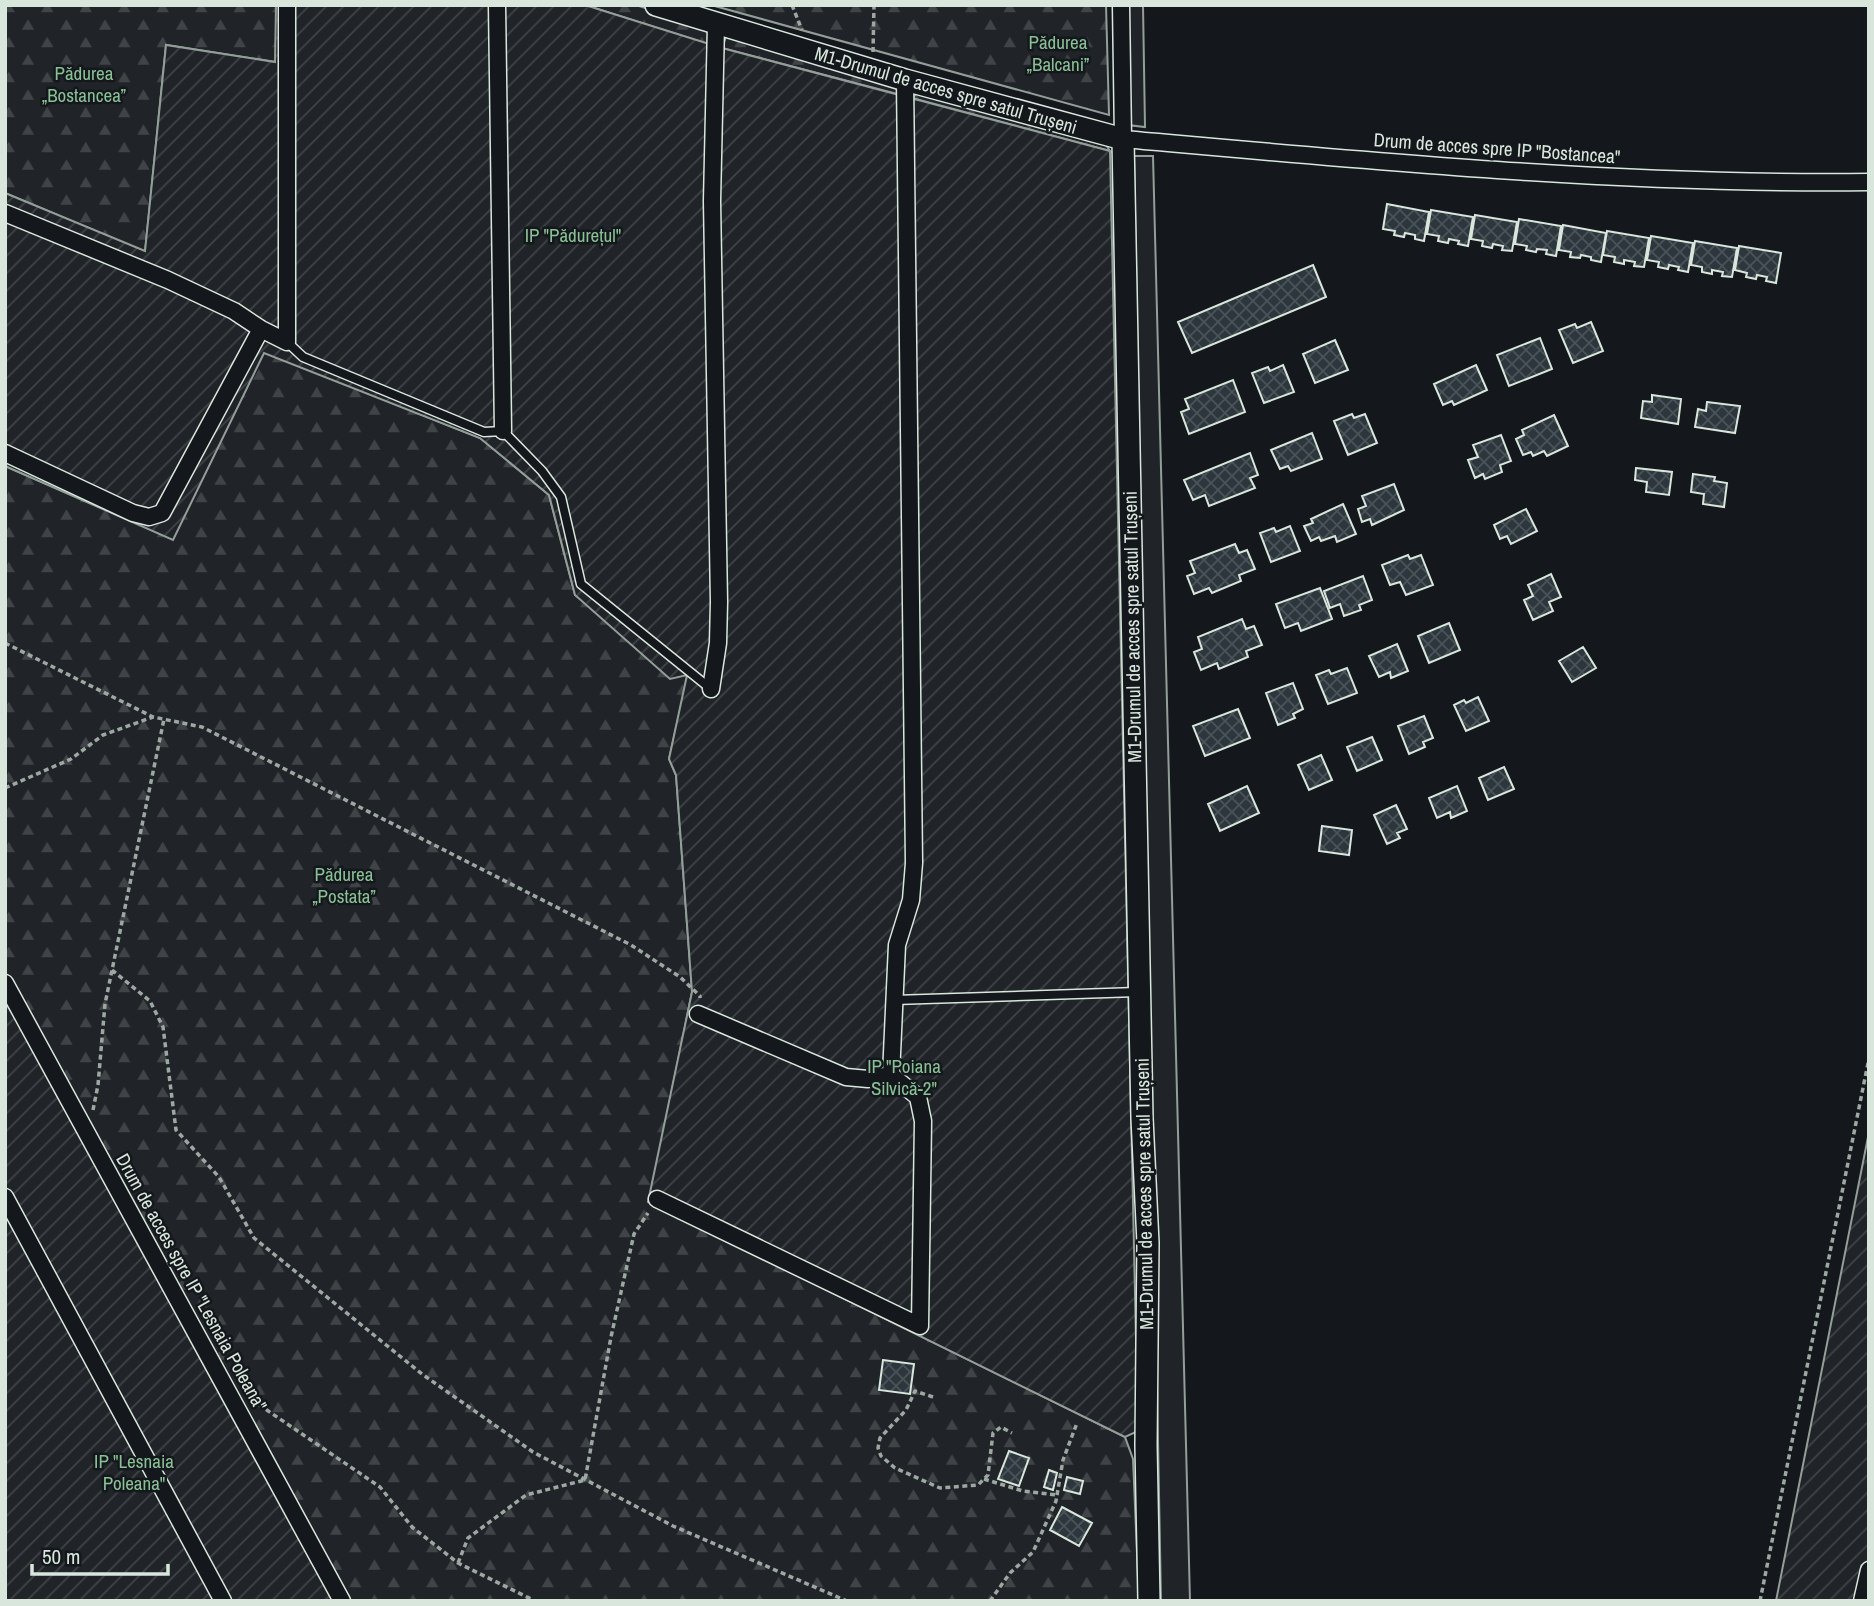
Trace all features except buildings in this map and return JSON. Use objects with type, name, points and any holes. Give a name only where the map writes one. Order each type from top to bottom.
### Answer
[{"type":"street","points":[[5,213],[169,280],[234,311],[287,342],[287,5]]},
{"type":"street","points":[[497,5],[503,431]]},
{"type":"street","name":"M1-Drumul de acces spre satul Trușeni","points":[[656,5],[905,80],[1123,139],[1142,1118],[1148,1243],[1146,1445],[1149,1601]]},
{"type":"street","points":[[1121,5],[1123,139]]},
{"type":"street","points":[[711,689],[718,643],[719,602],[712,201],[716,24]]},
{"type":"street","points":[[891,1075],[897,945],[911,900],[914,863],[905,80]]},
{"type":"street","name":"Drum de acces spre IP \"Bostancea\"","points":[[1123,139],[1311,156],[1627,178],[1869,182]]},
{"type":"street","points":[[5,453],[133,513],[149,517],[162,513],[261,329]]},
{"type":"street","name":"Drum de acces spre IP \"Lesnaia Poleana\"","points":[[5,983],[342,1601]]},
{"type":"street","points":[[657,1199],[920,1326],[923,1121],[918,1097],[891,1075],[868,1079],[846,1077],[698,1014]]},
{"type":"street","points":[[5,1197],[223,1601]]},
{"type":"street","points":[[1862,1601],[1869,1570]]},
{"type":"lane","points":[[287,342],[303,357],[484,432],[503,431],[542,471],[561,497],[581,584],[711,689]]},
{"type":"lane","points":[[894,1000],[1140,992]]},
{"type":"path","points":[[872,70],[874,5]]},
{"type":"path","points":[[5,643],[153,717],[202,727],[631,946],[680,977],[700,996],[698,1014]]},
{"type":"path","points":[[5,788],[71,759],[103,735],[153,717]]},
{"type":"path","points":[[89,1136],[98,1085],[105,1004],[164,719]]},
{"type":"path","points":[[112,970],[150,1002],[163,1027],[176,1130],[219,1177],[254,1238],[422,1374],[533,1452],[673,1526],[847,1601]]},
{"type":"path","points":[[1760,1601],[1869,1058]]},
{"type":"path","points":[[585,1480],[611,1337],[634,1234],[657,1199]]},
{"type":"path","points":[[224,1382],[380,1488],[412,1527],[458,1563],[535,1601]]},
{"type":"path","points":[[933,1397],[915,1391],[906,1410],[880,1438],[878,1448],[881,1456],[895,1468],[940,1488],[978,1485],[988,1475],[993,1433],[1001,1427],[1012,1433]]},
{"type":"path","points":[[990,1601],[1010,1573],[1033,1552],[1056,1501],[1063,1460],[1077,1423]]},
{"type":"path","points":[[984,1479],[1023,1491],[1057,1495]]},
{"type":"path","points":[[458,1563],[468,1538],[526,1495],[585,1480]]},
{"type":"green space","name":"Pădurea „Bostancea”","points":[[5,5],[276,5],[276,62],[166,45],[145,252],[5,193]]},
{"type":"green space","points":[[276,5],[585,5],[722,48],[1110,151],[1138,1431],[1125,1437],[648,1202],[692,992],[676,775],[669,759],[687,675],[670,679],[575,595],[549,495],[480,438],[264,353],[173,540],[5,466],[5,193],[145,251],[166,45],[275,62]]},
{"type":"green space","points":[[585,5],[636,5],[707,28],[711,34],[711,45]]},
{"type":"green space","name":"Pădurea „Balcani”","points":[[711,5],[1106,5],[1109,115]]},
{"type":"green space","points":[[1126,5],[1143,5],[1145,127],[1128,125]]},
{"type":"green space","points":[[727,34],[897,84],[901,95],[722,48]]},
{"type":"green space","points":[[920,90],[1104,142],[1110,151],[912,98]]},
{"type":"green space","points":[[1134,156],[1153,156],[1190,1601],[1161,1601]]},
{"type":"green space","name":"Pădurea „Postata”","points":[[264,352],[480,438],[549,495],[575,595],[688,675],[669,759],[676,775],[692,992],[649,1202],[1125,1437],[1133,1459],[1139,1601],[349,1601],[5,972],[5,466],[173,539]]},
{"type":"green space","name":"IP \"Lesnaia Poleana\"","points":[[5,972],[349,1601],[5,1601]]},
{"type":"green space","points":[[1869,1132],[1869,1601],[1776,1601]]},
{"type":"park label","name":"IP \"Pădurețul\"","points":[[573,235]]},
{"type":"park label","name":"IP \"Poiana Silvică-2\"","points":[[904,1077]]}]
